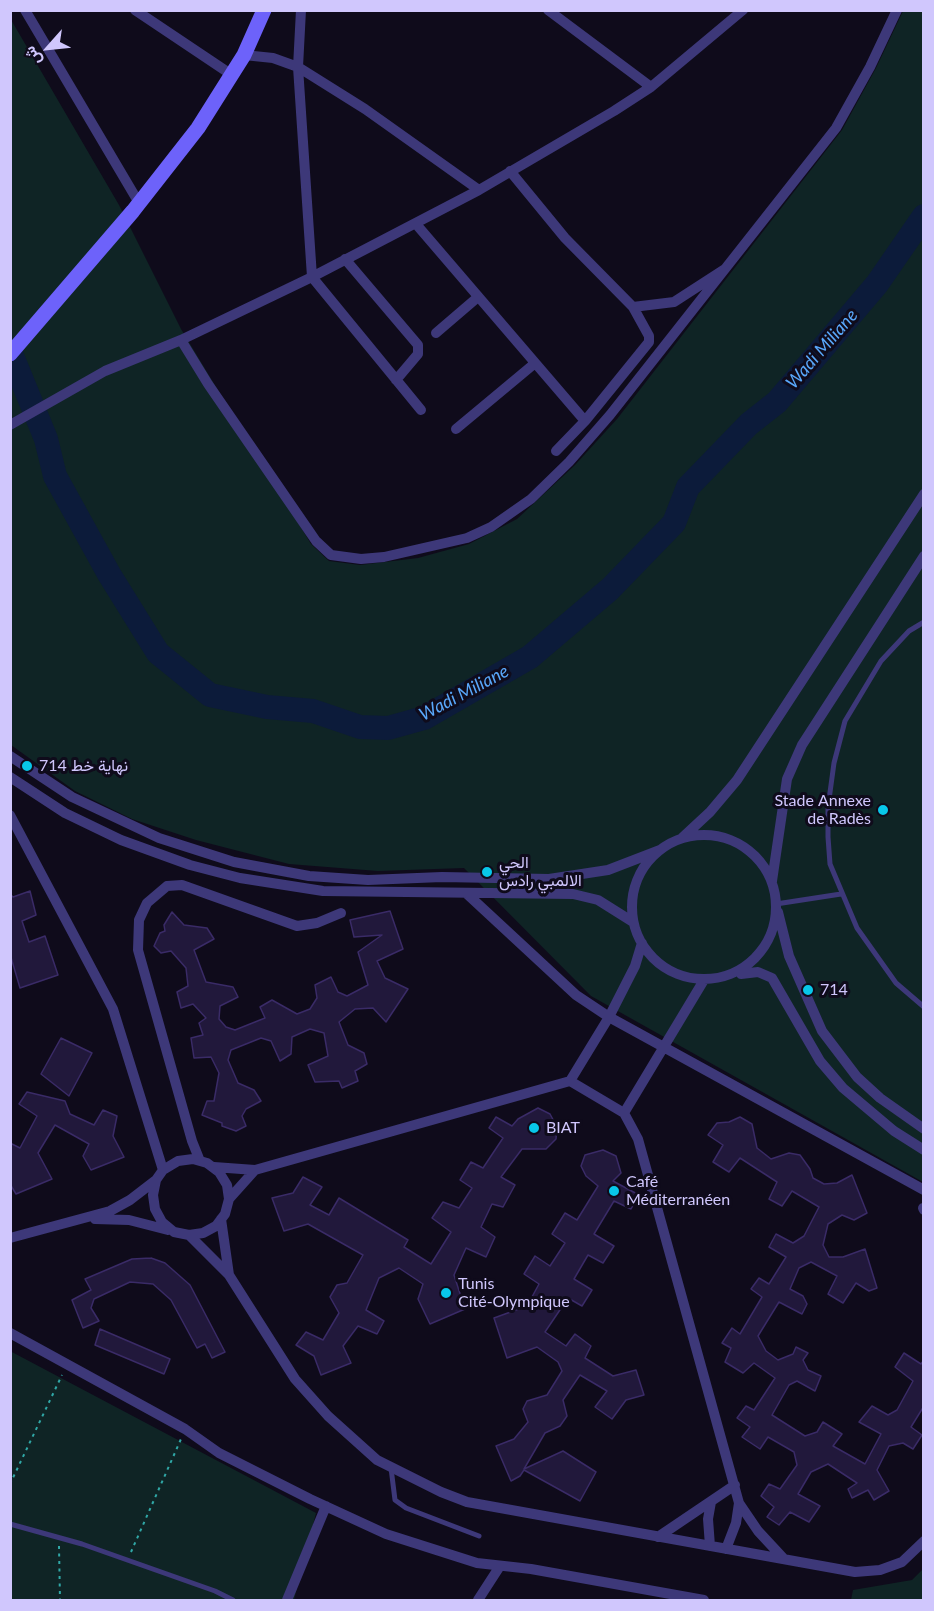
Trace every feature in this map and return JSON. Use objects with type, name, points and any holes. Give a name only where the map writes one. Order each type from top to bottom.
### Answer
[{"type":"main road","points":[[10,354],[136,207],[198,128],[244,55],[264,10]]},
{"type":"street","points":[[25,10],[136,207]]},
{"type":"street","points":[[135,10],[232,75]]},
{"type":"street","points":[[301,10],[298,67],[312,276],[421,410]]},
{"type":"street","points":[[548,10],[651,87]]},
{"type":"street","points":[[10,425],[105,371],[181,340],[416,224],[479,190],[651,87],[743,10]]},
{"type":"street","points":[[181,340],[208,384],[324,550],[339,558],[384,557],[467,538],[506,518],[531,499],[569,462],[610,416],[836,128],[897,10]]},
{"type":"street","points":[[244,55],[273,58],[298,67],[364,109],[479,190]]},
{"type":"street","points":[[510,171],[565,238],[633,307],[646,328],[649,342],[585,421],[556,451]]},
{"type":"street","points":[[416,224],[585,421]]},
{"type":"street","points":[[345,259],[418,345],[418,354],[396,380]]},
{"type":"street","points":[[633,307],[674,302],[728,268]]},
{"type":"street","points":[[436,333],[478,297]]},
{"type":"street","points":[[456,429],[534,364]]},
{"type":"street","points":[[10,756],[72,797],[159,838],[234,862],[309,876],[368,880],[442,877],[549,879],[608,870],[660,850],[682,838],[710,812],[737,780],[924,494]]},
{"type":"street","points":[[771,881],[785,788],[802,746],[924,556]]},
{"type":"street","points":[[10,777],[65,813],[120,840],[190,865],[240,878],[323,891],[573,894],[597,900],[633,922]]},
{"type":"street","points":[[10,814],[43,881],[98,976],[113,1009],[163,1170]]},
{"type":"street","points":[[682,838],[703,835],[725,838],[744,847],[761,862],[771,881],[789,956],[806,1001],[822,1031],[857,1077],[880,1098],[924,1129]]},
{"type":"street","points":[[660,850],[642,870],[633,896],[633,922],[642,943],[658,963],[680,976],[704,980],[753,971],[772,978],[820,1061],[843,1088],[894,1131],[924,1150]]},
{"type":"street","points":[[200,1161],[192,1142],[138,950],[139,920],[147,903],[167,886],[182,885],[297,926],[317,923],[340,913]]},
{"type":"street","points":[[466,893],[576,995],[609,1017],[924,1190]]},
{"type":"street","points":[[729,976],[748,965],[764,949],[774,928],[776,905]]},
{"type":"street","points":[[10,1238],[83,1219],[122,1205],[156,1180],[163,1170],[178,1161],[200,1161],[214,1167],[255,1170],[570,1081],[609,1017],[635,966],[642,943]]},
{"type":"street","points":[[624,1113],[704,980]]},
{"type":"street","points":[[570,1081],[624,1113],[638,1139],[739,1503],[736,1523],[726,1549]]},
{"type":"street","points":[[214,1167],[227,1185],[229,1199]]},
{"type":"street","points":[[229,1275],[221,1219],[229,1199],[255,1170]]},
{"type":"street","points":[[156,1180],[153,1195],[155,1209],[162,1222],[174,1232]]},
{"type":"street","points":[[83,1219],[129,1221],[189,1235],[203,1233],[221,1219]]},
{"type":"street","points":[[189,1235],[229,1275],[295,1379],[354,1441],[391,1467],[467,1502],[855,1572],[880,1570],[902,1562],[924,1541]]},
{"type":"street","points":[[10,1333],[185,1429],[219,1453],[386,1533],[477,1563],[704,1600]]},
{"type":"street","points":[[658,1537],[735,1485]]},
{"type":"street","points":[[710,1546],[708,1519],[711,1502]]},
{"type":"street","points":[[739,1503],[758,1531],[784,1560]]},
{"type":"street","points":[[287,1600],[326,1506]]},
{"type":"street","points":[[478,1600],[500,1566]]},
{"type":"lane","points":[[924,622],[909,631],[881,661],[845,721],[834,763],[828,807],[830,864],[857,928],[876,958],[896,983],[924,1007]]},
{"type":"lane","points":[[776,905],[841,894]]},
{"type":"lane","points":[[391,1467],[395,1500],[406,1508],[480,1536]]},
{"type":"lane","points":[[10,1524],[59,1537],[128,1560],[215,1591],[233,1600]]},
{"type":"path","points":[[10,1484],[67,1364]]},
{"type":"path","points":[[128,1560],[185,1429]]},
{"type":"path","points":[[59,1537],[60,1600]]},
{"type":"green space","points":[[903,11],[923,11],[923,1182],[591,996],[464,868],[378,871],[289,864],[196,840],[132,819],[75,791],[11,745],[10,18],[119,205],[181,329],[311,544],[329,561],[360,565],[418,558],[469,544],[517,519],[575,465],[617,419],[842,130],[876,68]]},
{"type":"green space","points":[[10,1351],[316,1513],[294,1600],[11,1600]]},
{"type":"green space","points":[[923,1569],[923,1600],[851,1600],[853,1590],[912,1580]]},
{"type":"building","points":[[30,891],[36,915],[22,921],[29,942],[45,936],[58,975],[20,988],[10,954],[10,894],[13,897]]},
{"type":"building","points":[[390,911],[403,949],[377,961],[385,978],[408,989],[386,1022],[373,1008],[355,1009],[339,1022],[348,1045],[364,1053],[367,1064],[355,1071],[358,1081],[342,1088],[339,1081],[315,1082],[308,1065],[328,1056],[324,1033],[310,1029],[292,1037],[291,1054],[280,1061],[271,1041],[261,1038],[231,1050],[228,1060],[238,1083],[254,1090],[261,1101],[246,1109],[242,1116],[246,1126],[236,1131],[202,1115],[207,1101],[214,1101],[219,1073],[211,1057],[194,1058],[191,1038],[203,1035],[199,1023],[206,1018],[193,1004],[181,1008],[177,992],[188,986],[186,968],[171,951],[161,953],[154,946],[160,933],[165,931],[164,925],[172,912],[184,925],[207,928],[214,939],[194,950],[206,982],[233,987],[238,997],[220,1006],[219,1019],[226,1027],[235,1030],[265,1018],[260,1007],[272,1000],[297,1014],[310,1009],[317,998],[315,985],[331,977],[338,992],[347,996],[368,985],[358,952],[382,935],[354,937],[350,920]]},
{"type":"building","points":[[61,1038],[92,1053],[69,1096],[41,1074]]},
{"type":"building","points":[[27,1092],[65,1101],[70,1114],[94,1125],[103,1110],[117,1116],[113,1136],[124,1157],[91,1170],[83,1156],[89,1144],[55,1125],[38,1153],[52,1179],[16,1194],[10,1184],[10,1143],[20,1148],[37,1116],[19,1104]]},
{"type":"building","points":[[538,1108],[550,1114],[557,1127],[556,1139],[546,1149],[522,1149],[501,1177],[515,1185],[503,1207],[492,1204],[481,1227],[495,1237],[486,1257],[466,1248],[454,1275],[465,1309],[430,1324],[418,1299],[423,1284],[399,1268],[379,1278],[366,1310],[384,1321],[377,1334],[358,1326],[343,1346],[351,1363],[321,1375],[314,1356],[296,1345],[306,1332],[323,1340],[339,1313],[330,1297],[337,1285],[347,1283],[363,1255],[308,1224],[284,1231],[272,1198],[293,1193],[303,1177],[322,1187],[310,1205],[329,1215],[339,1198],[408,1240],[404,1247],[431,1264],[451,1232],[432,1218],[443,1202],[459,1208],[472,1188],[460,1180],[471,1162],[483,1168],[503,1138],[489,1128],[496,1117],[512,1126],[518,1119]]},
{"type":"building","points":[[740,1117],[752,1124],[757,1148],[771,1159],[789,1153],[800,1155],[810,1169],[813,1178],[824,1184],[837,1183],[852,1175],[867,1213],[854,1220],[842,1215],[828,1224],[823,1245],[829,1257],[843,1257],[865,1249],[877,1288],[869,1291],[856,1283],[843,1303],[828,1294],[837,1276],[811,1262],[799,1268],[790,1289],[803,1296],[807,1304],[802,1314],[779,1302],[758,1336],[766,1351],[778,1360],[793,1354],[796,1347],[808,1353],[803,1360],[808,1370],[821,1376],[815,1391],[797,1381],[789,1385],[772,1415],[805,1436],[817,1432],[823,1422],[842,1434],[833,1446],[865,1464],[881,1434],[859,1422],[872,1406],[888,1415],[897,1410],[913,1381],[895,1367],[904,1353],[921,1364],[924,1360],[924,1406],[911,1427],[922,1435],[913,1449],[903,1443],[889,1446],[877,1470],[889,1491],[874,1500],[868,1490],[852,1498],[848,1489],[857,1483],[828,1464],[811,1472],[798,1494],[820,1506],[809,1522],[790,1512],[779,1525],[767,1517],[774,1507],[761,1496],[769,1484],[780,1489],[797,1465],[794,1452],[768,1437],[760,1449],[742,1437],[750,1427],[737,1418],[746,1406],[754,1410],[775,1378],[754,1363],[743,1373],[725,1362],[731,1348],[722,1343],[732,1328],[740,1334],[762,1297],[751,1289],[759,1278],[769,1284],[786,1257],[769,1247],[776,1234],[793,1243],[804,1236],[819,1207],[792,1191],[782,1206],[769,1199],[777,1182],[740,1158],[729,1172],[713,1162],[723,1145],[708,1135],[717,1123],[729,1122]]},
{"type":"building","points":[[603,1150],[616,1156],[621,1173],[613,1181],[639,1195],[631,1209],[614,1201],[594,1234],[614,1246],[603,1263],[588,1255],[574,1279],[592,1290],[582,1306],[568,1298],[545,1332],[566,1346],[575,1334],[591,1346],[585,1358],[613,1376],[636,1370],[644,1395],[626,1400],[612,1419],[595,1407],[607,1391],[580,1375],[563,1400],[567,1416],[560,1426],[545,1433],[524,1469],[563,1451],[596,1472],[580,1501],[524,1470],[520,1476],[511,1481],[496,1446],[514,1439],[528,1422],[523,1409],[527,1401],[547,1395],[562,1371],[558,1362],[537,1347],[507,1358],[494,1318],[527,1306],[539,1284],[524,1274],[535,1256],[550,1266],[565,1243],[552,1234],[565,1213],[577,1220],[598,1186],[586,1176],[581,1166],[585,1155]]},
{"type":"building","points":[[151,1258],[165,1263],[190,1285],[225,1352],[212,1358],[205,1344],[197,1348],[171,1300],[153,1284],[130,1282],[94,1299],[91,1308],[99,1321],[83,1328],[72,1300],[91,1290],[85,1279],[132,1259]]},
{"type":"building","points":[[100,1329],[170,1359],[164,1374],[95,1345]]},
{"type":"waterway","name":"Wadi Miliane","points":[[10,351],[46,439],[55,476],[109,574],[158,653],[210,695],[267,707],[313,711],[360,727],[388,728],[424,718],[530,657],[610,589],[674,523],[688,487],[749,424],[777,402],[877,284],[924,216]]},
{"type":"place","name":"نهاية خط 714","points":[[27,766]]},
{"type":"place","name":"Stade Annexe de Radès","points":[[883,810]]},
{"type":"place","name":"الحي الالمبي رادس","points":[[487,872]]},
{"type":"place","name":"714","points":[[808,990]]},
{"type":"place","name":"BIAT","points":[[534,1128]]},
{"type":"place","name":"Café Méditerranéen","points":[[614,1191]]},
{"type":"place","name":"Tunis Cité-Olympique","points":[[446,1293]]}]
